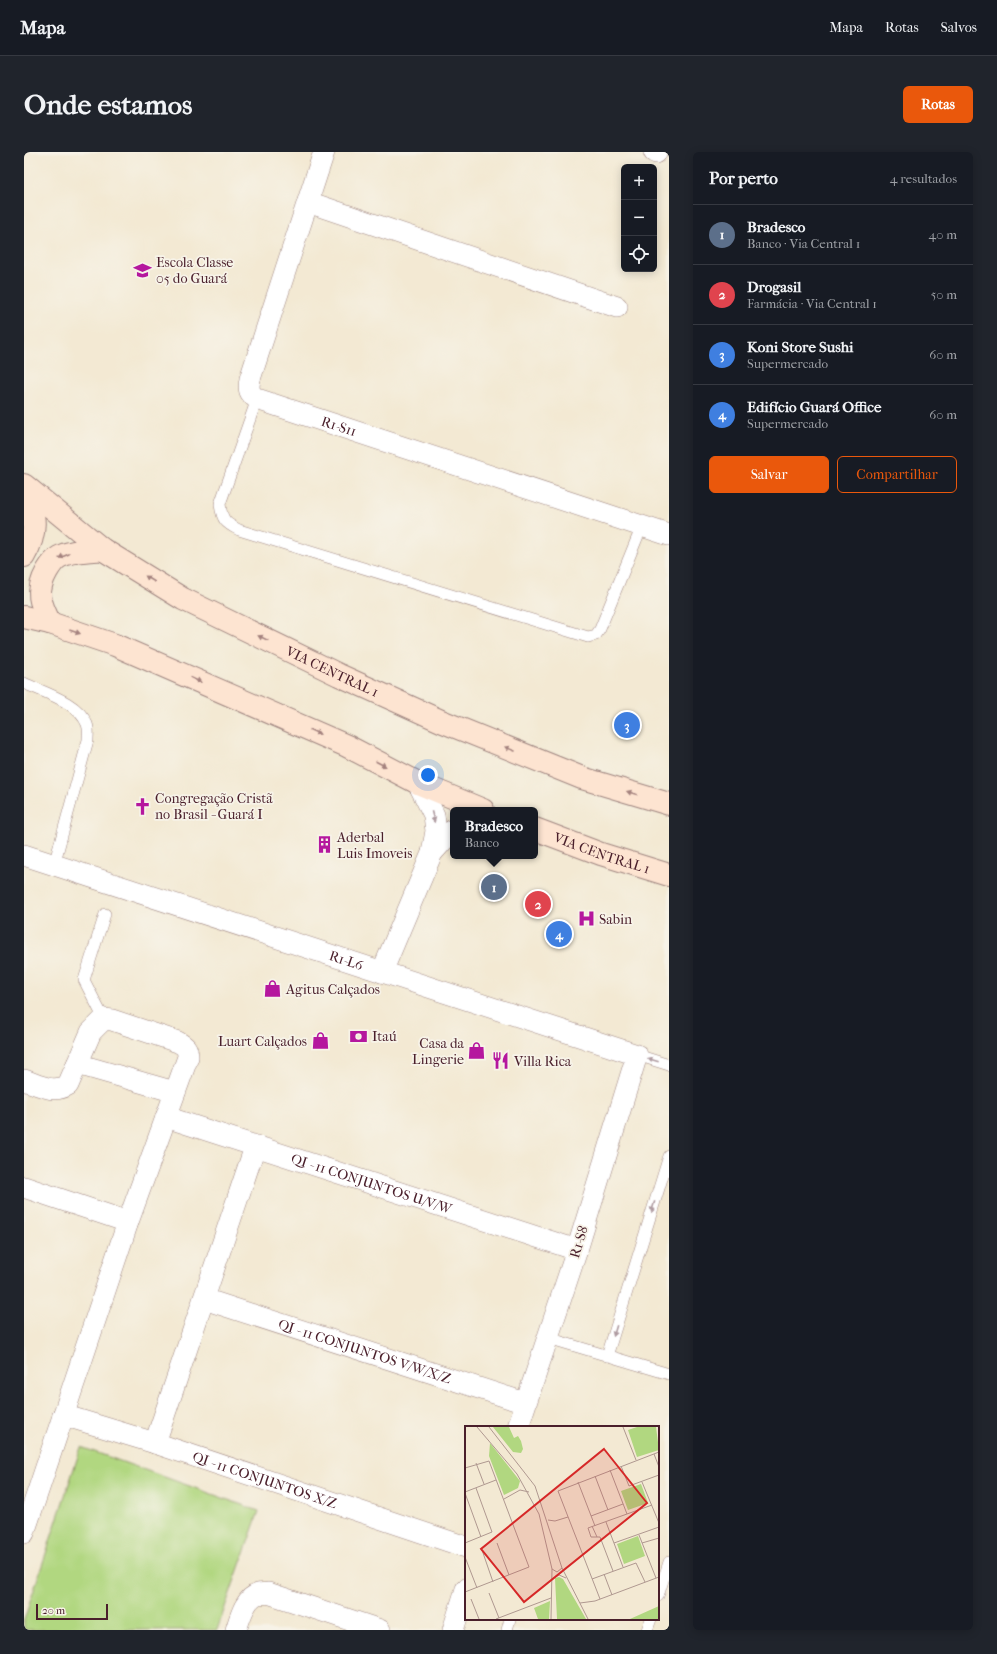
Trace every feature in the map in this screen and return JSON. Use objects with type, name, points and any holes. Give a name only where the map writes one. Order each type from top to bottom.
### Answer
[{"type":"main road","name":"VIA CENTRAL 1","points":[[26,486],[102,549],[183,599],[339,675],[434,718],[582,778],[669,804]]},
{"type":"main road","points":[[24,556],[29,548],[35,526],[34,511],[26,486]]},
{"type":"main road","points":[[50,623],[40,599],[40,583],[50,565],[59,558],[72,553],[102,549]]},
{"type":"main road","points":[[24,617],[50,623],[115,645],[347,746],[418,783],[476,807]]},
{"type":"main road","name":"VIA CENTRAL 1","points":[[538,830],[601,854],[669,875]]},
{"type":"street","points":[[258,399],[251,395],[248,390],[250,379],[324,152]]},
{"type":"street","points":[[308,202],[617,307]]},
{"type":"street","name":"R1-S11","points":[[258,399],[669,535]]},
{"type":"street","points":[[382,972],[432,853],[436,831],[434,815],[418,783]]},
{"type":"street","points":[[432,853],[450,833]]},
{"type":"street","name":"R1-L6","points":[[24,855],[637,1055]]},
{"type":"street","points":[[24,1080],[53,1090],[63,1088],[68,1085],[91,1032],[104,1019],[119,1022],[178,1042],[185,1046],[188,1050],[188,1057],[128,1222],[24,1533]]},
{"type":"street","name":"R1-S8","points":[[518,1426],[577,1250],[637,1055]]},
{"type":"street","points":[[77,1064],[175,1092]]},
{"type":"street","name":"QI - 11 CONJUNTOS U/V/W","points":[[166,1117],[577,1250]]},
{"type":"street","points":[[155,1443],[255,1147]]},
{"type":"street","points":[[24,1187],[128,1222]]},
{"type":"street","name":"QI - 11 CONJUNTOS V/W/X/Z","points":[[204,1299],[526,1403]]},
{"type":"street","name":"QI - 11 CONJUNTOS X/Z","points":[[64,1415],[155,1443],[465,1546]]},
{"type":"street","points":[[453,1630],[465,1592]]},
{"type":"street","points":[[236,1630],[241,1614],[248,1603],[258,1594],[268,1593],[380,1630]]},
{"type":"lane","points":[[258,399],[220,504],[221,516],[228,525],[239,530],[588,637],[596,635],[600,629],[642,526]]},
{"type":"lane","points":[[24,683],[66,703],[77,711],[88,726],[88,740],[54,865]]},
{"type":"lane","points":[[104,1019],[84,980],[105,914]]},
{"type":"lane","name":"R1-L6","points":[[637,1055],[669,1065]]},
{"type":"lane","points":[[607,1356],[669,1156]]},
{"type":"lane","points":[[548,1338],[669,1374]]},
{"type":"lane","points":[[659,1593],[669,1562]]},
{"type":"lane","points":[[507,1630],[510,1620]]},
{"type":"lane","points":[[647,1630],[651,1620]]},
{"type":"green space","points":[[81,1447],[259,1511],[217,1630],[24,1630],[24,1620]]},
{"type":"place","name":"Escola Classe 05 do Guará","points":[[143,270]]},
{"type":"place","name":"Koni Store Sushi","points":[[627,725]]},
{"type":"place","name":"Congregação Cristã no Brasil - Guará I","points":[[142,806]]},
{"type":"place","name":"Aderbal Luis Imoveis","points":[[324,845]]},
{"type":"place","name":"Bradesco","points":[[494,887]]},
{"type":"place","name":"Drogasil","points":[[538,904]]},
{"type":"place","name":"Sabin","points":[[586,919]]},
{"type":"place","name":"Edifício Guará Office","points":[[559,934]]},
{"type":"place","name":"Agitus Calçados","points":[[273,989]]},
{"type":"place","name":"Itaú","points":[[359,1036]]},
{"type":"place","name":"Luart Calçados","points":[[320,1041]]},
{"type":"place","name":"Casa da Lingerie","points":[[477,1051]]},
{"type":"place","name":"Villa Rica","points":[[501,1061]]}]
